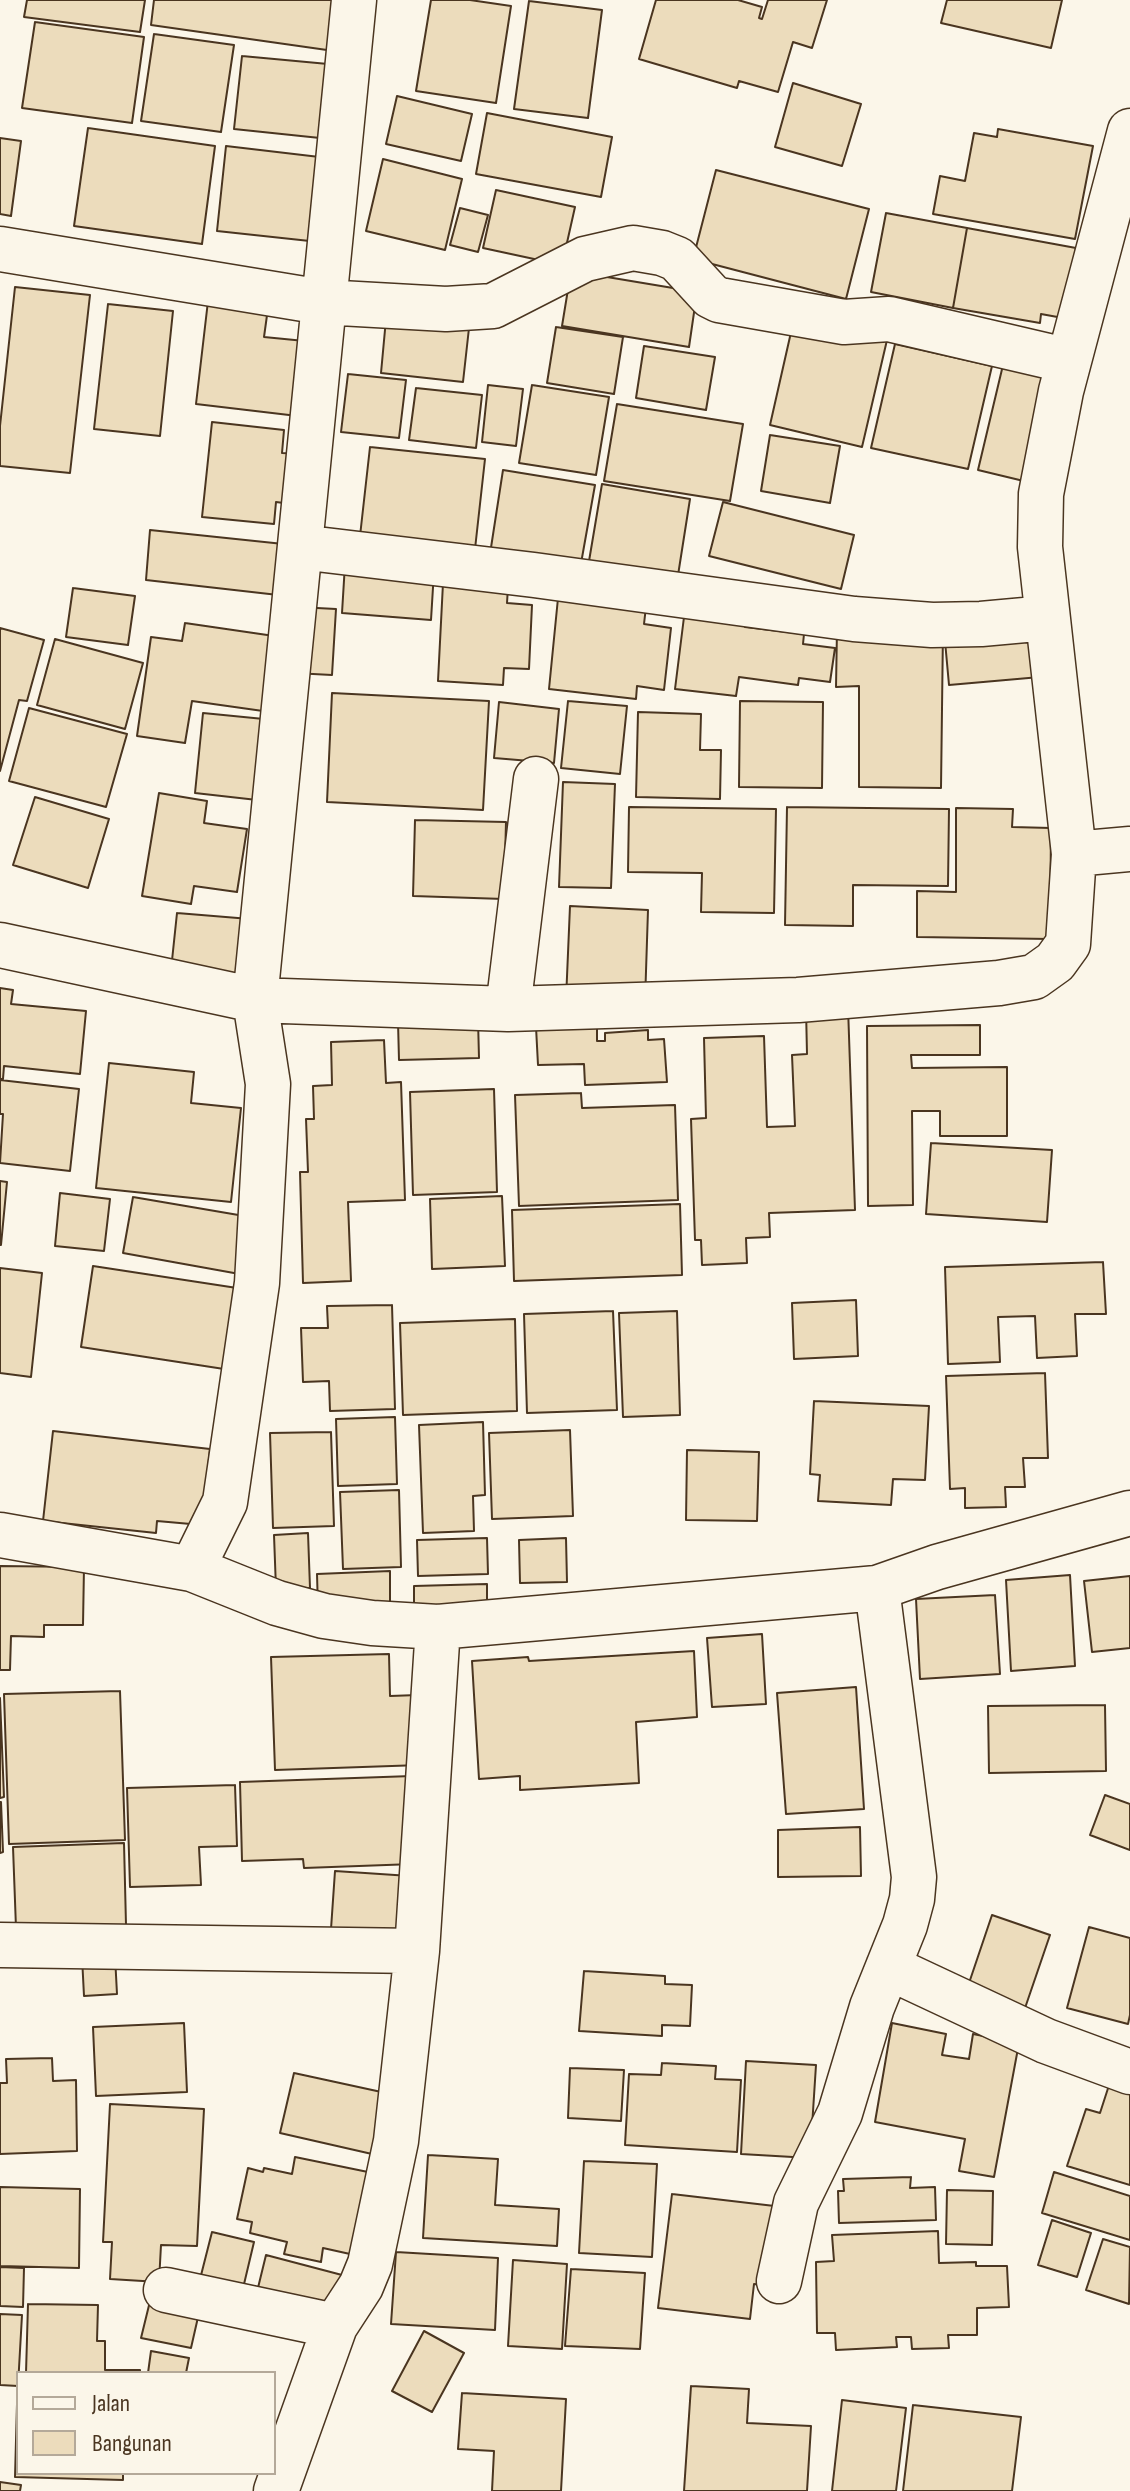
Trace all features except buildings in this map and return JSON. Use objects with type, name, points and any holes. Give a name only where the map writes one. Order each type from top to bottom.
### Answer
[{"type":"street","points":[[192,1569],[225,1502],[257,1283],[268,1084],[255,1000],[354,0]]},
{"type":"street","points":[[0,945],[255,1000],[508,1009],[798,1000],[999,983],[1034,977],[1055,962],[1068,944],[1074,854],[1040,547],[1041,494],[1069,361],[1130,131]]},
{"type":"street","points":[[0,249],[322,302],[477,309],[503,302],[526,287],[585,259],[633,248],[677,259],[711,296],[719,300],[844,322],[889,319],[1069,361]]},
{"type":"street","points":[[300,547],[854,619],[932,625],[1047,618]]},
{"type":"street","points":[[508,1009],[536,779]]},
{"type":"street","points":[[1074,854],[1130,849]]},
{"type":"street","points":[[0,1535],[192,1569],[277,1603],[324,1616],[438,1627],[877,1588],[937,1567],[1130,1513]]},
{"type":"street","points":[[779,2281],[796,2203],[840,2113],[872,2007],[905,1925],[912,1899],[914,1877],[877,1588]]},
{"type":"street","points":[[276,2491],[335,2326],[361,2286],[376,2242],[396,2141],[417,1951],[438,1627]]},
{"type":"street","points":[[0,1945],[417,1951]]},
{"type":"street","points":[[888,1967],[1046,2041],[1130,2072]]},
{"type":"street","points":[[166,2290],[335,2326]]}]
